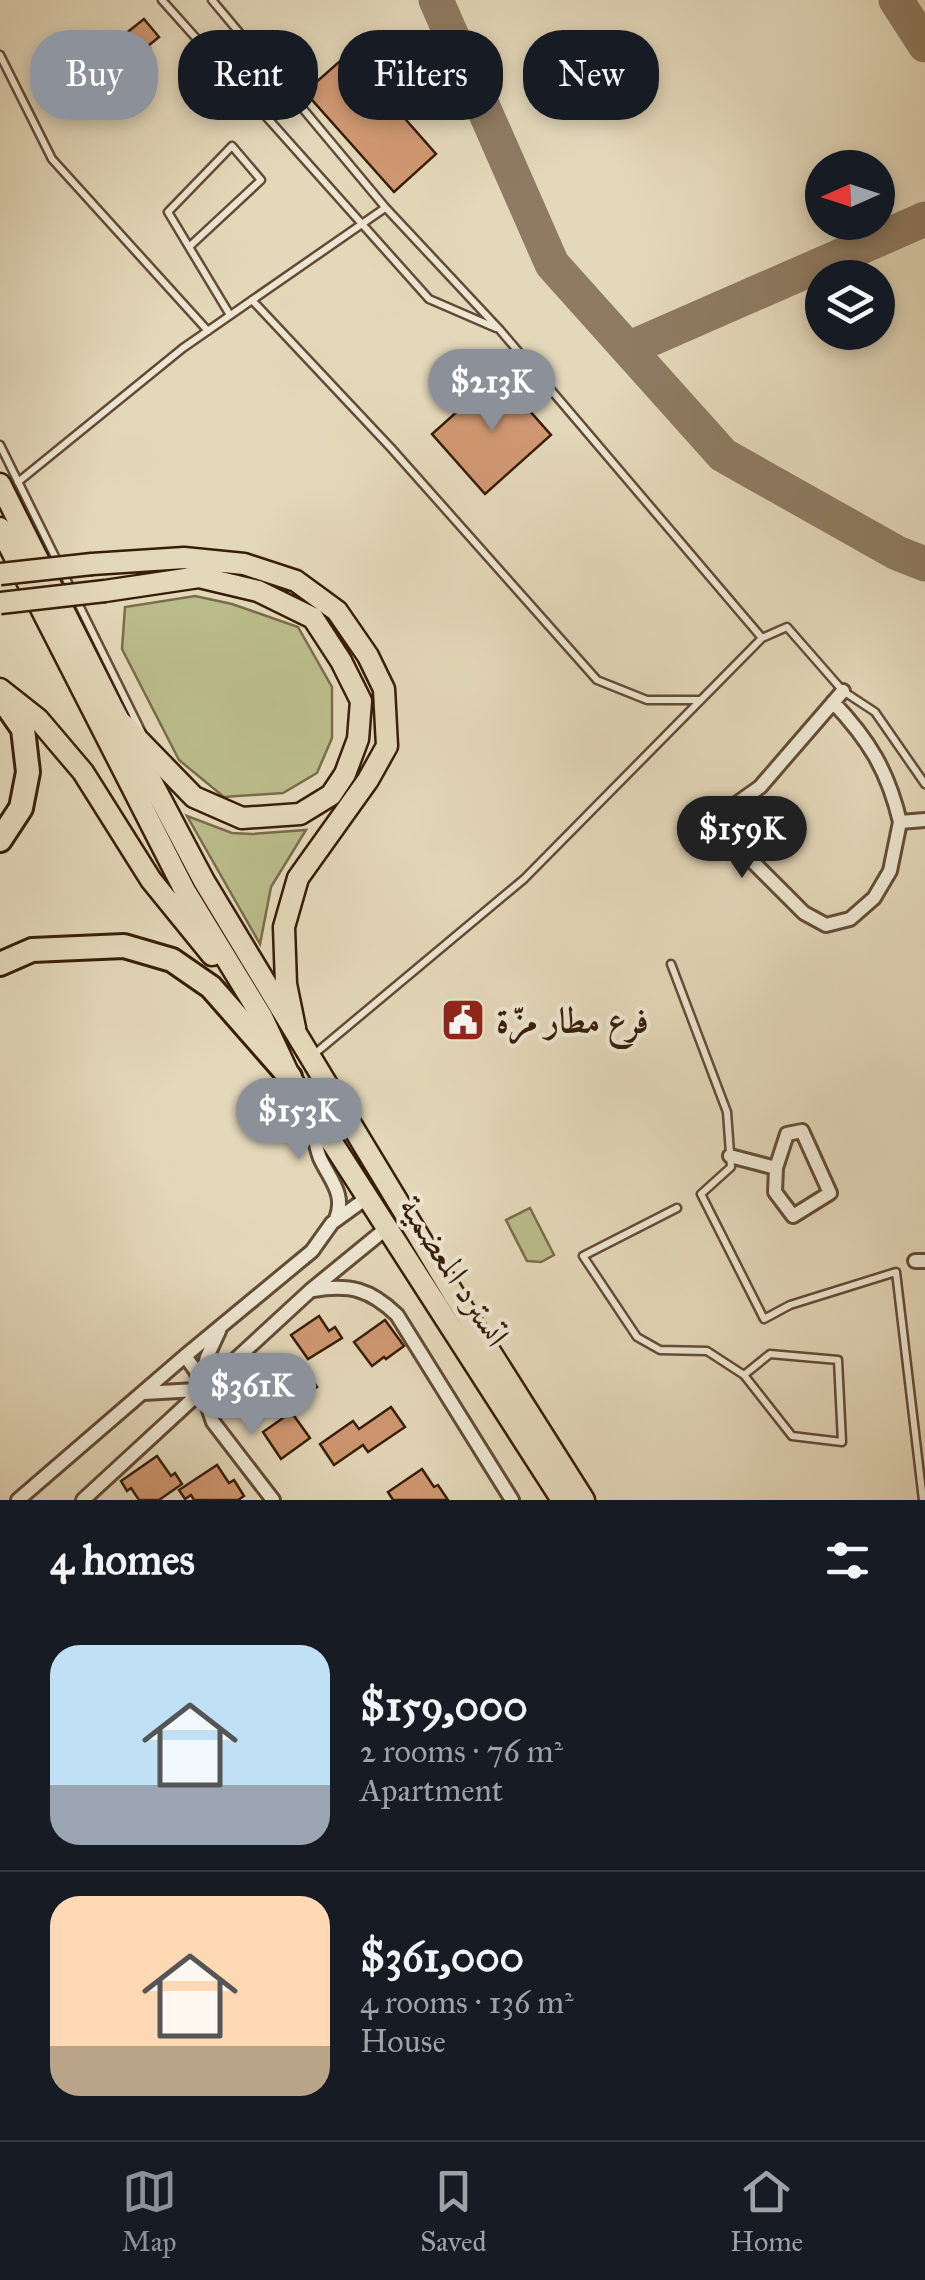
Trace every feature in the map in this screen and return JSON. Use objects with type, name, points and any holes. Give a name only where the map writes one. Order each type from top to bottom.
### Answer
[{"type":"highway","points":[[0,696],[22,729],[28,772],[21,808],[0,840]]},
{"type":"highway","points":[[0,964],[32,950],[124,946],[172,960],[211,987],[290,1077]]},
{"type":"main road","points":[[9,483],[119,720],[204,881],[453,1293],[584,1500]]},
{"type":"main road","points":[[0,528],[185,891],[262,1017]]},
{"type":"main road","points":[[0,574],[184,558],[244,564],[296,581],[337,611],[368,656],[384,689],[387,746],[368,780],[298,878],[284,927],[286,984],[295,1030]]},
{"type":"main road","points":[[0,603],[105,592],[199,576],[258,591],[314,618],[361,700],[358,740],[346,774],[331,795],[300,814],[242,818],[194,797],[119,720]]},
{"type":"main road","points":[[0,688],[38,719],[83,772],[152,880],[262,1017]]},
{"type":"main road","name":"اتسترد المعضمية","points":[[262,1017],[290,1077],[562,1500]]},
{"type":"street","points":[[833,702],[860,731],[874,754],[892,788],[900,822],[890,871],[874,898],[850,920],[826,926],[804,912],[740,848],[722,814],[760,787],[833,702],[843,691]]},
{"type":"street","points":[[900,822],[925,820]]},
{"type":"street","points":[[310,1108],[318,1153],[340,1197],[336,1219]]},
{"type":"street","points":[[802,1131],[830,1193],[793,1216],[775,1192],[776,1168],[787,1134],[802,1131]]},
{"type":"street","points":[[730,1156],[776,1168]]},
{"type":"street","points":[[18,1500],[312,1251],[336,1219],[368,1197]]},
{"type":"street","points":[[83,1500],[199,1389],[388,1227]]},
{"type":"street","points":[[311,1290],[356,1288],[383,1302],[397,1315],[512,1500]]},
{"type":"street","points":[[199,1389],[210,1348],[224,1323]]},
{"type":"street","points":[[184,1356],[196,1370],[199,1389],[213,1422],[273,1500]]},
{"type":"street","points":[[172,1367],[199,1389]]},
{"type":"street","points":[[142,1393],[199,1389]]},
{"type":"lane","points":[[162,0],[429,299],[500,330]]},
{"type":"lane","points":[[212,0],[385,208],[500,330],[762,638]]},
{"type":"lane","points":[[0,55],[52,159],[208,331]]},
{"type":"lane","points":[[189,247],[262,180],[232,146],[168,212],[189,247],[230,315]]},
{"type":"lane","points":[[9,483],[183,348],[385,208]]},
{"type":"lane","points":[[252,300],[391,448],[597,680],[647,700],[701,700]]},
{"type":"lane","points":[[0,445],[9,483],[152,752]]},
{"type":"lane","points":[[311,1056],[524,879],[762,638],[788,627],[843,691],[875,712],[925,784]]},
{"type":"lane","points":[[671,964],[727,1112],[731,1167],[701,1194],[764,1319],[790,1305],[896,1272],[923,1500]]},
{"type":"lane","points":[[677,1208],[583,1256],[637,1337],[660,1350],[707,1351],[744,1375],[792,1436],[842,1442],[838,1360],[770,1354],[744,1375]]},
{"type":"green space","points":[[195,596],[232,604],[298,627],[332,687],[332,738],[317,773],[283,793],[224,797],[179,760],[122,649],[125,607]]},
{"type":"green space","points":[[187,816],[232,833],[306,830],[271,887],[260,944]]},
{"type":"green space","points":[[530,1208],[554,1255],[541,1262],[527,1261],[506,1220]]},
{"type":"building","points":[[144,19],[153,30],[130,30]]},
{"type":"building","points":[[338,63],[338,120],[406,120],[436,154],[394,192],[318,107],[318,81]]},
{"type":"building","points":[[498,375],[551,435],[485,494],[432,434]]},
{"type":"building","points":[[319,1316],[329,1331],[335,1327],[342,1338],[308,1359],[291,1335]]},
{"type":"building","points":[[385,1320],[404,1346],[372,1366],[354,1342]]},
{"type":"building","points":[[298,1359],[317,1387],[287,1406],[310,1438],[281,1459],[263,1432],[283,1418],[260,1384]]},
{"type":"building","points":[[391,1407],[405,1427],[368,1452],[363,1445],[334,1465],[320,1444],[353,1421],[359,1429]]},
{"type":"building","points":[[157,1456],[182,1484],[159,1500],[139,1500],[121,1481]]},
{"type":"building","points":[[217,1465],[244,1496],[238,1500],[194,1500],[191,1495],[185,1499],[179,1490]]},
{"type":"building","points":[[422,1469],[448,1500],[393,1500],[388,1492]]},
{"type":"taxiway","points":[[436,0],[552,264],[723,455],[897,553],[925,564]]},
{"type":"taxiway","points":[[896,0],[925,45]]},
{"type":"taxiway","points":[[628,349],[925,219]]},
{"type":"place","name":"فرع مطار مزّة","points":[[463,1020]]}]
